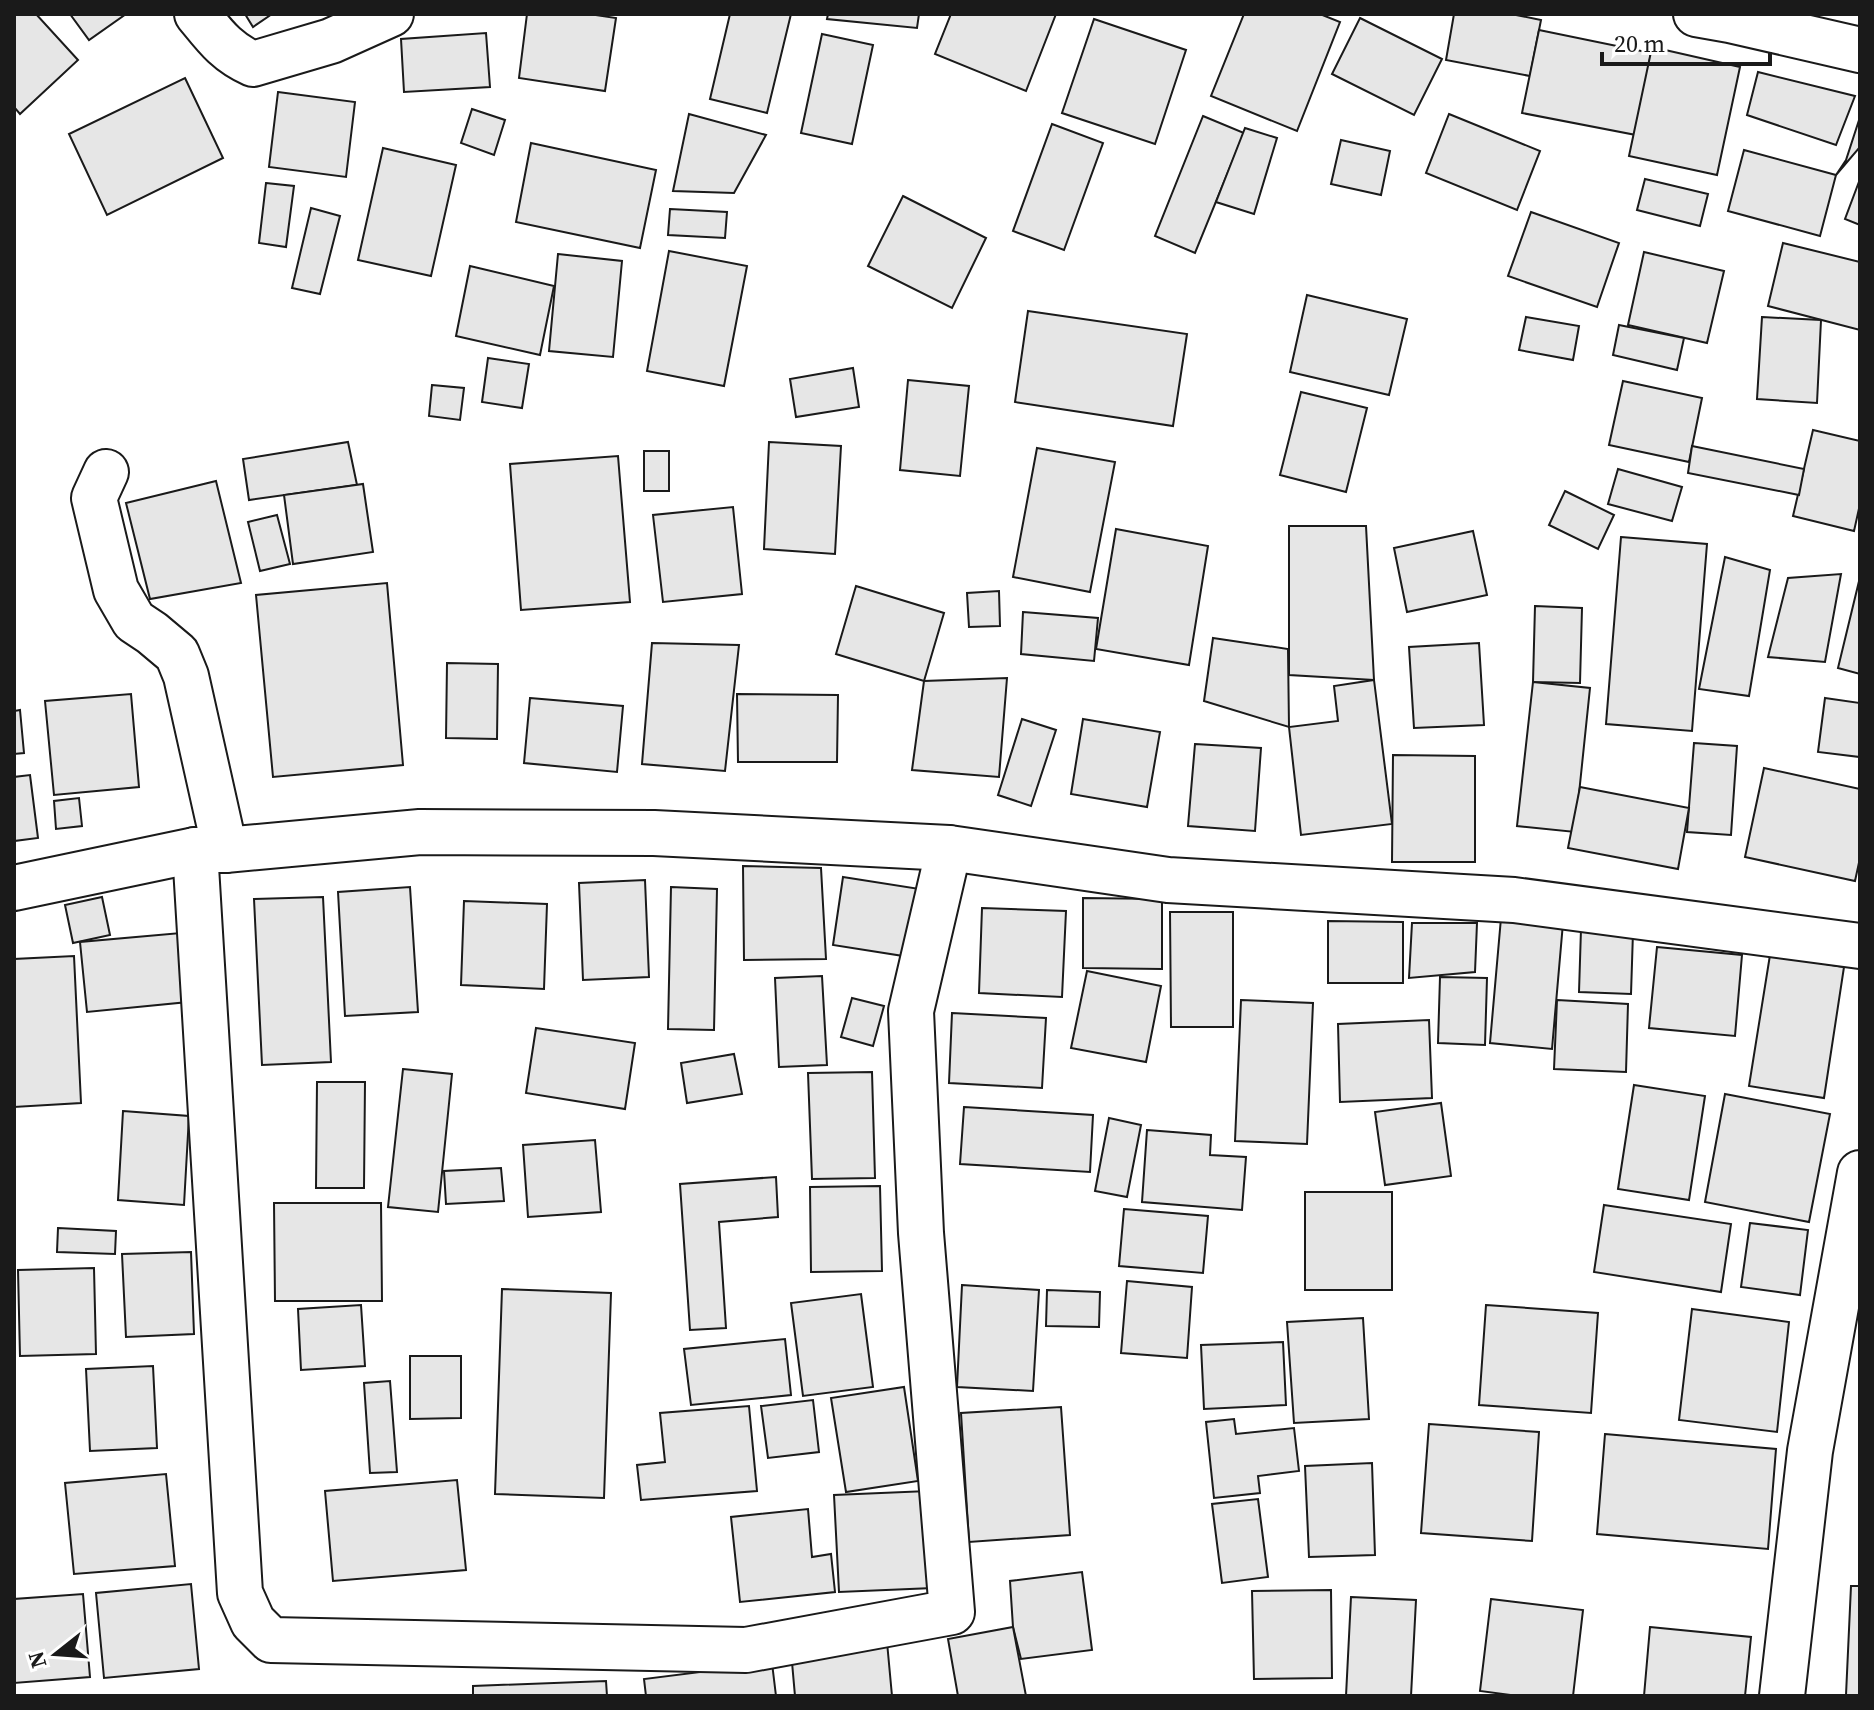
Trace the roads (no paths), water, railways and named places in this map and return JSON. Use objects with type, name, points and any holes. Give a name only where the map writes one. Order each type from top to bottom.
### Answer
[{"type":"street","points":[[197,14],[222,45],[253,64],[331,41],[391,14]]},
{"type":"street","points":[[1696,14],[1860,50]]},
{"type":"street","points":[[106,472],[94,498],[116,590],[134,621],[177,654],[186,676],[210,850],[240,1593],[253,1622],[271,1640],[746,1650],[952,1612],[921,1233],[911,1011],[949,848]]},
{"type":"street","points":[[14,888],[210,850],[420,832],[654,833],[949,848],[1168,880],[1514,900],[1860,946]]},
{"type":"street","points":[[1782,1696],[1810,1451],[1860,1173]]}]
